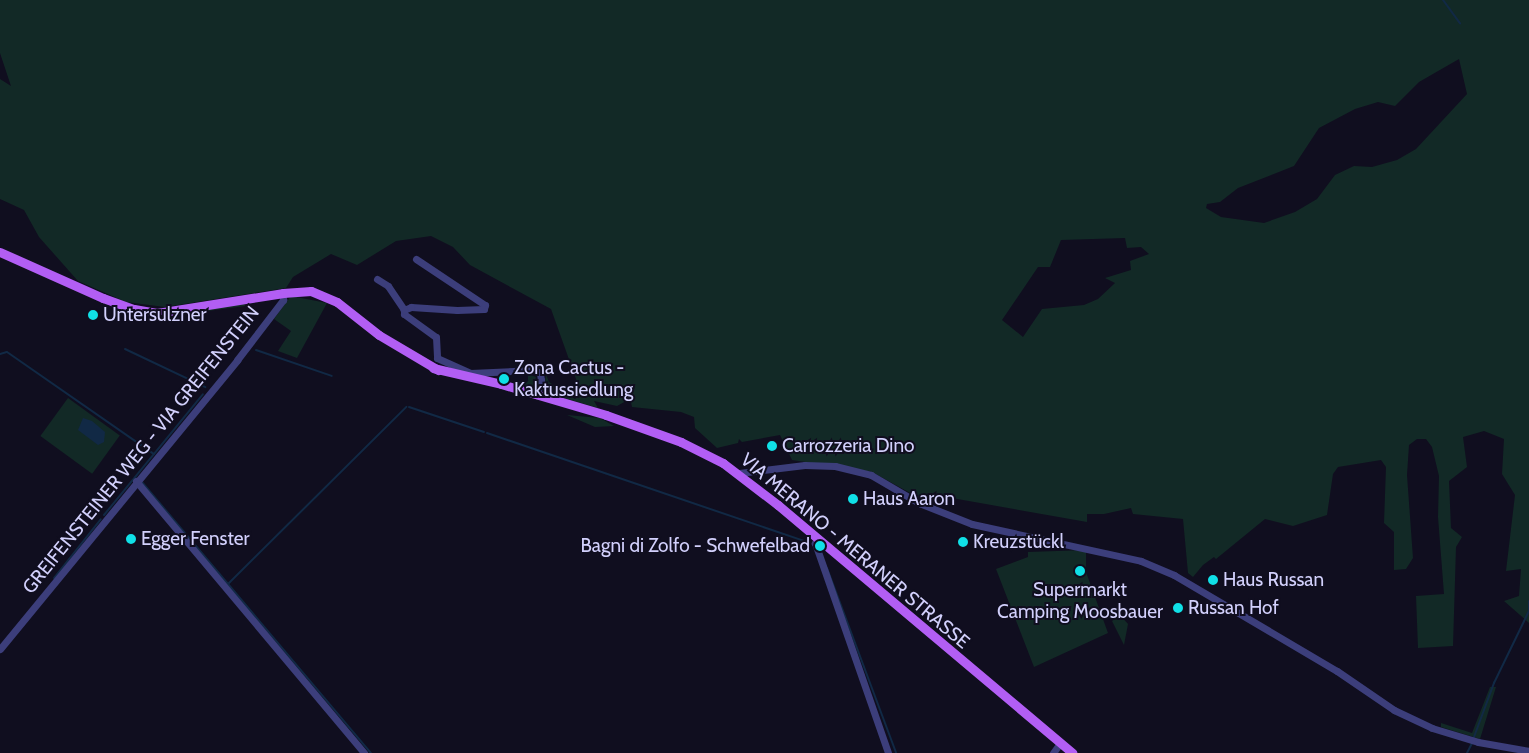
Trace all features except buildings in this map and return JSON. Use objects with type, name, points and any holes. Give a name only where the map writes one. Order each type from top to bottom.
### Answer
[{"type":"main road","name":"VIA MERANO - MERANER STRASSE","points":[[0,252],[103,298],[149,312],[181,310],[283,292],[311,291],[325,296],[379,335],[433,368],[537,395],[681,442],[739,473],[1072,753]]},
{"type":"street","points":[[404,310],[411,307],[457,310],[484,309],[485,305],[416,259]]},
{"type":"street","points":[[377,279],[388,286],[404,310],[404,314],[436,337],[436,354],[440,361],[470,373],[535,370],[540,373],[541,380],[537,395]]},
{"type":"street","name":"GREIFENSTEINER WEG - VIA GREIFENSTEIN","points":[[0,649],[236,360],[283,300],[283,292]]},
{"type":"street","points":[[739,473],[805,465],[835,466],[871,475],[942,514],[972,524],[1141,561],[1188,582],[1337,671],[1394,710],[1432,728],[1478,742],[1529,751]]},
{"type":"street","points":[[136,481],[364,753]]},
{"type":"street","points":[[819,539],[815,544],[888,753]]},
{"type":"street","points":[[1053,753],[1060,743]]},
{"type":"green space","points":[[0,0],[1529,0],[1529,623],[1504,601],[1519,596],[1521,569],[1506,571],[1515,495],[1502,474],[1504,439],[1484,431],[1463,437],[1467,467],[1449,481],[1451,528],[1462,537],[1456,547],[1453,646],[1418,648],[1416,596],[1444,594],[1438,517],[1439,476],[1432,447],[1426,439],[1417,439],[1409,445],[1407,475],[1413,558],[1406,569],[1394,570],[1394,532],[1384,523],[1386,467],[1381,460],[1338,467],[1333,474],[1327,515],[1293,526],[1265,519],[1216,559],[1214,557],[1203,565],[1193,577],[1188,573],[1183,519],[1133,514],[1131,508],[1104,514],[1087,514],[1087,522],[935,495],[932,505],[872,472],[792,460],[780,435],[742,442],[739,439],[738,443],[717,448],[695,428],[694,417],[681,412],[632,407],[631,402],[626,401],[617,406],[594,401],[598,408],[544,392],[546,374],[549,382],[575,399],[581,393],[551,309],[470,265],[453,247],[431,236],[396,241],[357,265],[331,254],[293,277],[286,288],[165,307],[126,302],[78,281],[39,237],[24,210],[0,199],[0,79],[11,86],[0,53]],"holes":[[[1459,59],[1467,94],[1416,149],[1397,160],[1372,167],[1354,166],[1335,175],[1317,199],[1295,212],[1264,223],[1221,217],[1206,208],[1207,204],[1220,202],[1238,188],[1294,166],[1319,128],[1355,109],[1378,102],[1395,106],[1419,82]],[[1125,238],[1127,248],[1141,247],[1149,254],[1130,261],[1131,270],[1105,278],[1115,283],[1098,299],[1084,305],[1042,309],[1023,337],[1002,320],[1038,267],[1050,267],[1061,240]]]},
{"type":"green space","points":[[291,296],[327,303],[297,358],[278,351],[291,331],[274,319]]},
{"type":"green space","points":[[244,302],[245,306],[156,318],[156,317]]},
{"type":"green space","points":[[528,374],[536,377],[533,388],[515,382],[528,381]]},
{"type":"green space","points":[[68,398],[120,436],[92,474],[40,436]]},
{"type":"green space","points":[[567,415],[600,418],[614,426],[595,427]]},
{"type":"green space","points":[[1086,550],[1086,572],[1108,633],[1034,667],[996,569],[1028,557],[1028,552]]},
{"type":"green space","points":[[1120,615],[1128,624],[1124,645],[1112,621]]},
{"type":"green space","points":[[1490,687],[1496,687],[1480,739],[1441,727],[1441,723],[1472,733]]},
{"type":"water","points":[[83,418],[92,421],[105,432],[104,442],[98,445],[78,430]]},
{"type":"waterway","points":[[1443,0],[1460,23]]},
{"type":"waterway","points":[[125,349],[205,387]]},
{"type":"waterway","points":[[256,350],[332,376]]},
{"type":"waterway","points":[[0,354],[7,352],[154,454]]},
{"type":"waterway","points":[[104,515],[203,394]]},
{"type":"waterway","points":[[229,583],[406,407]]},
{"type":"waterway","points":[[409,407],[484,432]]},
{"type":"waterway","points":[[487,433],[810,543]]},
{"type":"waterway","points":[[141,481],[371,753]]},
{"type":"waterway","points":[[54,578],[101,519]]},
{"type":"waterway","points":[[827,568],[896,753]]},
{"type":"waterway","points":[[1474,737],[1494,683],[1529,611],[1529,601]]},
{"type":"waterway","points":[[1467,753],[1472,743]]},
{"type":"place","name":"Untersulzner","points":[[93,315]]},
{"type":"place","name":"Zona Cactus - Kaktussiedlung","points":[[504,379]]},
{"type":"place","name":"Carrozzeria Dino","points":[[772,446]]},
{"type":"place","name":"Haus Aaron","points":[[853,499]]},
{"type":"place","name":"Egger Fenster","points":[[131,539]]},
{"type":"place","name":"Kreuzstückl","points":[[963,542]]},
{"type":"place","name":"Bagni di Zolfo - Schwefelbad","points":[[820,546]]},
{"type":"place","name":"Supermarkt Camping Moosbauer","points":[[1080,571]]},
{"type":"place","name":"Haus Russan","points":[[1213,580]]},
{"type":"place","name":"Russan Hof","points":[[1178,608]]}]
